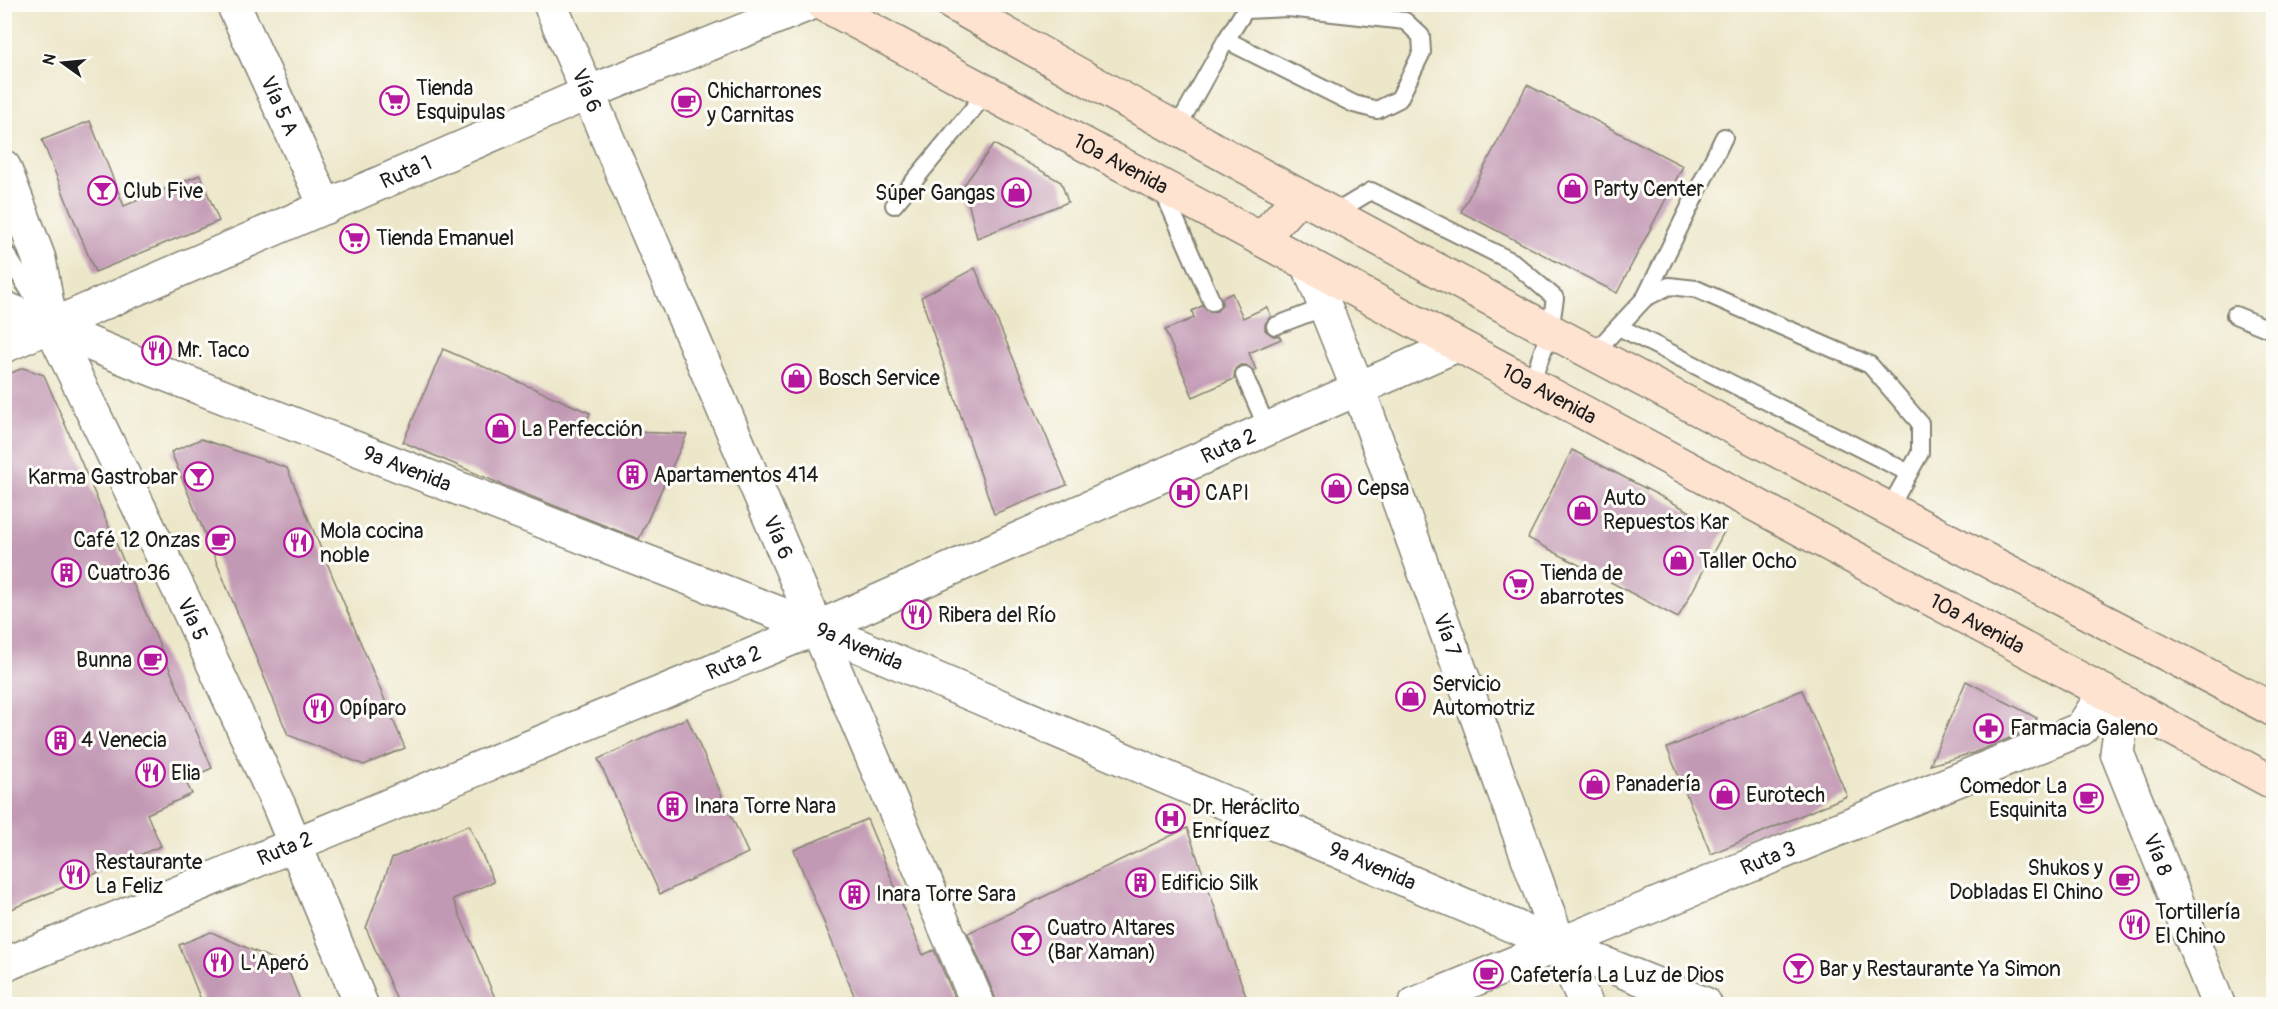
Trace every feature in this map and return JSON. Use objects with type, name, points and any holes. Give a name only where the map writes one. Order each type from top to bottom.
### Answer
[{"type":"main road","name":"10a Avenida","points":[[823,4],[2274,783]]},
{"type":"main road","points":[[953,4],[1176,130],[1550,331],[2274,711]]},
{"type":"main road","points":[[1261,239],[1300,196]]},
{"type":"main road","points":[[2164,724],[2203,727],[2274,763]]},
{"type":"street","name":"Vía 5 A","points":[[233,4],[327,207]]},
{"type":"street","name":"Vía 6","points":[[550,4],[978,1005]]},
{"type":"street","name":"Ruta 1","points":[[4,346],[769,13],[809,4]]},
{"type":"street","name":"Vía 5","points":[[4,167],[39,259],[51,326],[182,596],[296,844],[361,1005]]},
{"type":"street","name":"Vía 7","points":[[1308,264],[1359,391],[1560,946],[1586,1005]]},
{"type":"street","name":"9a Avenida","points":[[4,308],[139,364],[817,628],[1560,946],[1705,1005]]},
{"type":"street","name":"Ruta 2","points":[[4,965],[817,628],[1359,391],[1457,345]]},
{"type":"street","name":"Ruta 3","points":[[1415,1005],[2081,729],[2115,697]]},
{"type":"street","name":"Vía 8","points":[[2115,697],[2117,753],[2218,1005]]},
{"type":"lane","points":[[1176,130],[1226,40],[1248,7],[1288,8],[1405,21],[1421,36],[1422,52],[1399,99],[1377,111],[1354,104],[1226,40]]},
{"type":"lane","points":[[894,205],[987,92]]},
{"type":"lane","points":[[1593,354],[1645,298],[1724,137]]},
{"type":"lane","points":[[1160,185],[1212,302]]},
{"type":"lane","points":[[1333,214],[1371,191],[1513,262],[1555,298],[1550,331],[1531,384]]},
{"type":"lane","points":[[4,250],[51,326]]},
{"type":"lane","points":[[1645,298],[1669,286],[1696,289],[1870,365],[1920,423],[1920,453],[1889,509]]},
{"type":"lane","points":[[1275,326],[1325,307]]},
{"type":"lane","points":[[2235,315],[2274,331]]},
{"type":"lane","points":[[1619,327],[1909,473]]},
{"type":"lane","points":[[1244,375],[1268,430]]},
{"type":"building","name":"Party Center","points":[[1527,85],[1683,166],[1617,293],[1461,212]]},
{"type":"building","points":[[90,121],[124,206],[200,175],[219,221],[95,272],[42,140]]},
{"type":"building","name":"Súper Gangas","points":[[994,144],[1061,182],[1068,202],[977,238],[964,185]]},
{"type":"building","points":[[975,268],[1067,485],[994,514],[921,297]]},
{"type":"building","points":[[1232,293],[1243,318],[1267,307],[1271,316],[1265,324],[1265,330],[1281,339],[1249,353],[1256,370],[1240,365],[1235,369],[1234,379],[1193,397],[1165,330],[1194,318],[1192,311],[1202,306],[1210,312],[1217,311],[1222,304],[1222,298]]},
{"type":"building","points":[[443,349],[590,413],[583,430],[687,434],[639,539],[517,491],[403,442]]},
{"type":"building","points":[[23,368],[44,375],[212,768],[185,780],[192,794],[147,814],[161,846],[4,912],[4,376]]},
{"type":"building","points":[[201,439],[287,468],[405,748],[364,765],[288,735],[171,452]]},
{"type":"building","points":[[1572,450],[1725,530],[1678,618],[1528,538]]},
{"type":"building","name":"Farmacia Galeno","points":[[1966,681],[2037,718],[2032,729],[1973,753],[1930,765]]},
{"type":"building","points":[[1802,690],[1847,796],[1711,854],[1667,748]]},
{"type":"building","name":"Inara Torre Nara","points":[[687,718],[748,853],[660,894],[598,759]]},
{"type":"building","name":"Inara Torre Sara","points":[[867,819],[923,955],[934,950],[958,1005],[858,1005],[794,850]]},
{"type":"building","points":[[469,825],[494,882],[453,899],[498,1005],[399,1005],[366,928],[392,858]]},
{"type":"building","name":"Edificio Silk","points":[[1187,828],[1249,1005],[996,1005],[995,997],[968,933]]},
{"type":"building","points":[[211,932],[286,965],[302,1005],[203,1005],[179,945]]},
{"type":"place","name":"Tienda Esquipulas","points":[[395,100]]},
{"type":"place","name":"Chicharrones y Carnitas","points":[[686,103]]},
{"type":"place","name":"Party Center","points":[[1572,189]]},
{"type":"place","name":"Club Five","points":[[102,191]]},
{"type":"place","name":"Súper Gangas","points":[[1016,193]]},
{"type":"place","name":"Tienda Emanuel","points":[[355,238]]},
{"type":"place","name":"Mr. Taco","points":[[156,350]]},
{"type":"place","name":"Bosch Service","points":[[797,378]]},
{"type":"place","name":"La Perfección","points":[[500,429]]},
{"type":"place","name":"Apartamentos 414","points":[[632,475]]},
{"type":"place","name":"Karma Gastrobar","points":[[199,477]]},
{"type":"place","name":"Cepsa","points":[[1336,488]]},
{"type":"place","name":"CAPI","points":[[1184,493]]},
{"type":"place","name":"Auto Repuestos Kar","points":[[1582,510]]},
{"type":"place","name":"Café 12 Onzas","points":[[221,540]]},
{"type":"place","name":"Mola cocina noble","points":[[299,543]]},
{"type":"place","name":"Taller Ocho","points":[[1678,561]]},
{"type":"place","name":"Cuatro36","points":[[66,573]]},
{"type":"place","name":"Tienda de abarrotes","points":[[1519,585]]},
{"type":"place","name":"Ribera del Río","points":[[917,615]]},
{"type":"place","name":"Bunna","points":[[153,660]]},
{"type":"place","name":"Servicio Automotriz","points":[[1411,696]]},
{"type":"place","name":"Opíparo","points":[[318,708]]},
{"type":"place","name":"Farmacia Galeno","points":[[1989,728]]},
{"type":"place","name":"4 Venecia","points":[[60,740]]},
{"type":"place","name":"Elia","points":[[150,773]]},
{"type":"place","name":"Panadería","points":[[1594,784]]},
{"type":"place","name":"Eurotech","points":[[1725,795]]},
{"type":"place","name":"Comedor La Esquinita","points":[[2088,798]]},
{"type":"place","name":"Inara Torre Nara","points":[[673,806]]},
{"type":"place","name":"Dr. Heráclito Enríquez","points":[[1171,819]]},
{"type":"place","name":"Restaurante La Feliz","points":[[74,874]]},
{"type":"place","name":"Shukos y Dobladas El Chino","points":[[2124,880]]},
{"type":"place","name":"Edificio Silk","points":[[1140,883]]},
{"type":"place","name":"Inara Torre Sara","points":[[855,894]]},
{"type":"place","name":"Tortillería El Chino","points":[[2134,924]]},
{"type":"place","name":"Cuatro Altares (Bar Xaman)","points":[[1026,940]]},
{"type":"place","name":"L'Aperó","points":[[219,963]]},
{"type":"place","name":"Bar y Restaurante Ya Simon","points":[[1798,969]]},
{"type":"place","name":"Cafetería La Luz de Dios","points":[[1489,975]]}]
